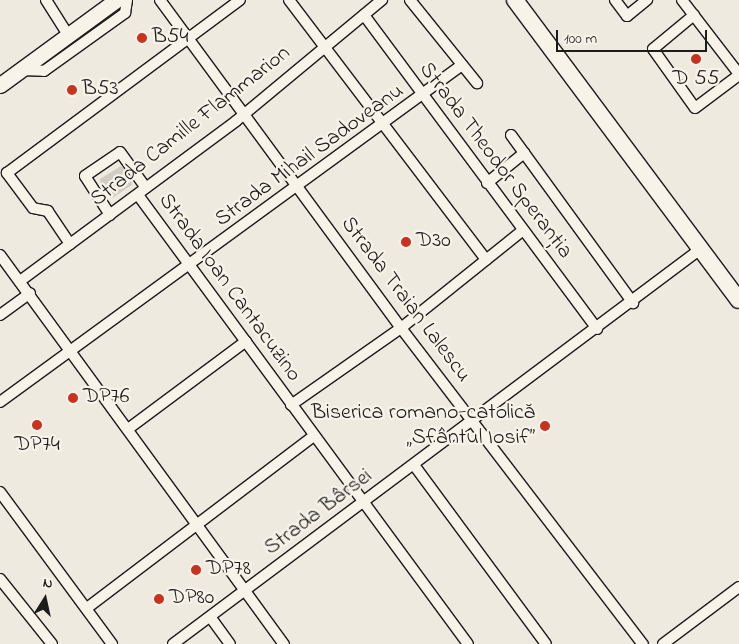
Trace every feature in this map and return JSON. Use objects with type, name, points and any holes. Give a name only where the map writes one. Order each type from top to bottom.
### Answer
[{"type":"main road","points":[[0,85],[116,0]]},
{"type":"main road","points":[[516,0],[739,300]]},
{"type":"street","points":[[46,0],[68,35]]},
{"type":"street","points":[[20,70],[44,71],[125,13],[126,0]]},
{"type":"street","name":"Strada Traian Lalescu","points":[[160,0],[401,328],[643,644]]},
{"type":"street","points":[[70,244],[48,211],[33,208],[7,173],[240,0]]},
{"type":"street","points":[[289,0],[382,126],[486,260]]},
{"type":"street","name":"Strada Camille Flammarion","points":[[20,281],[138,195],[382,0]]},
{"type":"street","points":[[410,0],[477,83]]},
{"type":"street","points":[[615,0],[627,16],[647,0]]},
{"type":"street","points":[[682,0],[739,74],[695,108],[653,49],[694,16]]},
{"type":"street","name":"Strada Theodor Speranția","points":[[364,15],[522,231],[597,329]]},
{"type":"street","name":"Strada Mihail Sadoveanu","points":[[0,402],[190,268],[462,66]]},
{"type":"street","points":[[511,135],[633,303]]},
{"type":"street","points":[[110,215],[85,176],[120,152],[146,188]]},
{"type":"street","points":[[487,183],[524,153]]},
{"type":"street","name":"Strada Ioan Cantacuzino","points":[[138,195],[190,268],[246,341],[363,505],[468,644]]},
{"type":"street","points":[[291,405],[401,328],[522,231]]},
{"type":"street","name":"Strada Bârsei","points":[[174,644],[633,303],[702,248]]},
{"type":"street","points":[[0,255],[73,351],[284,644]]},
{"type":"street","points":[[0,315],[30,293]]},
{"type":"street","points":[[128,429],[246,341]]},
{"type":"street","points":[[87,608],[314,436]]},
{"type":"street","points":[[414,465],[546,644]]},
{"type":"street","points":[[0,492],[87,608],[107,642]]},
{"type":"street","points":[[0,579],[52,644]]},
{"type":"street","points":[[663,644],[739,587]]},
{"type":"street","points":[[211,618],[230,644]]},
{"type":"shaded area","points":[[121,166],[131,173],[132,185],[112,198],[102,192],[100,179]]},
{"type":"place","name":"B54","points":[[142,38]]},
{"type":"place","name":"D 55","points":[[696,59]]},
{"type":"place","name":"B53","points":[[72,90]]},
{"type":"place","name":"D30","points":[[406,242]]},
{"type":"place","name":"DP76","points":[[73,398]]},
{"type":"place","name":"DP74","points":[[37,425]]},
{"type":"place","name":"Biserica romano-catolică „Sfântul Iosif”","points":[[545,426]]},
{"type":"place","name":"DP78","points":[[196,570]]},
{"type":"place","name":"DP80","points":[[159,599]]}]
